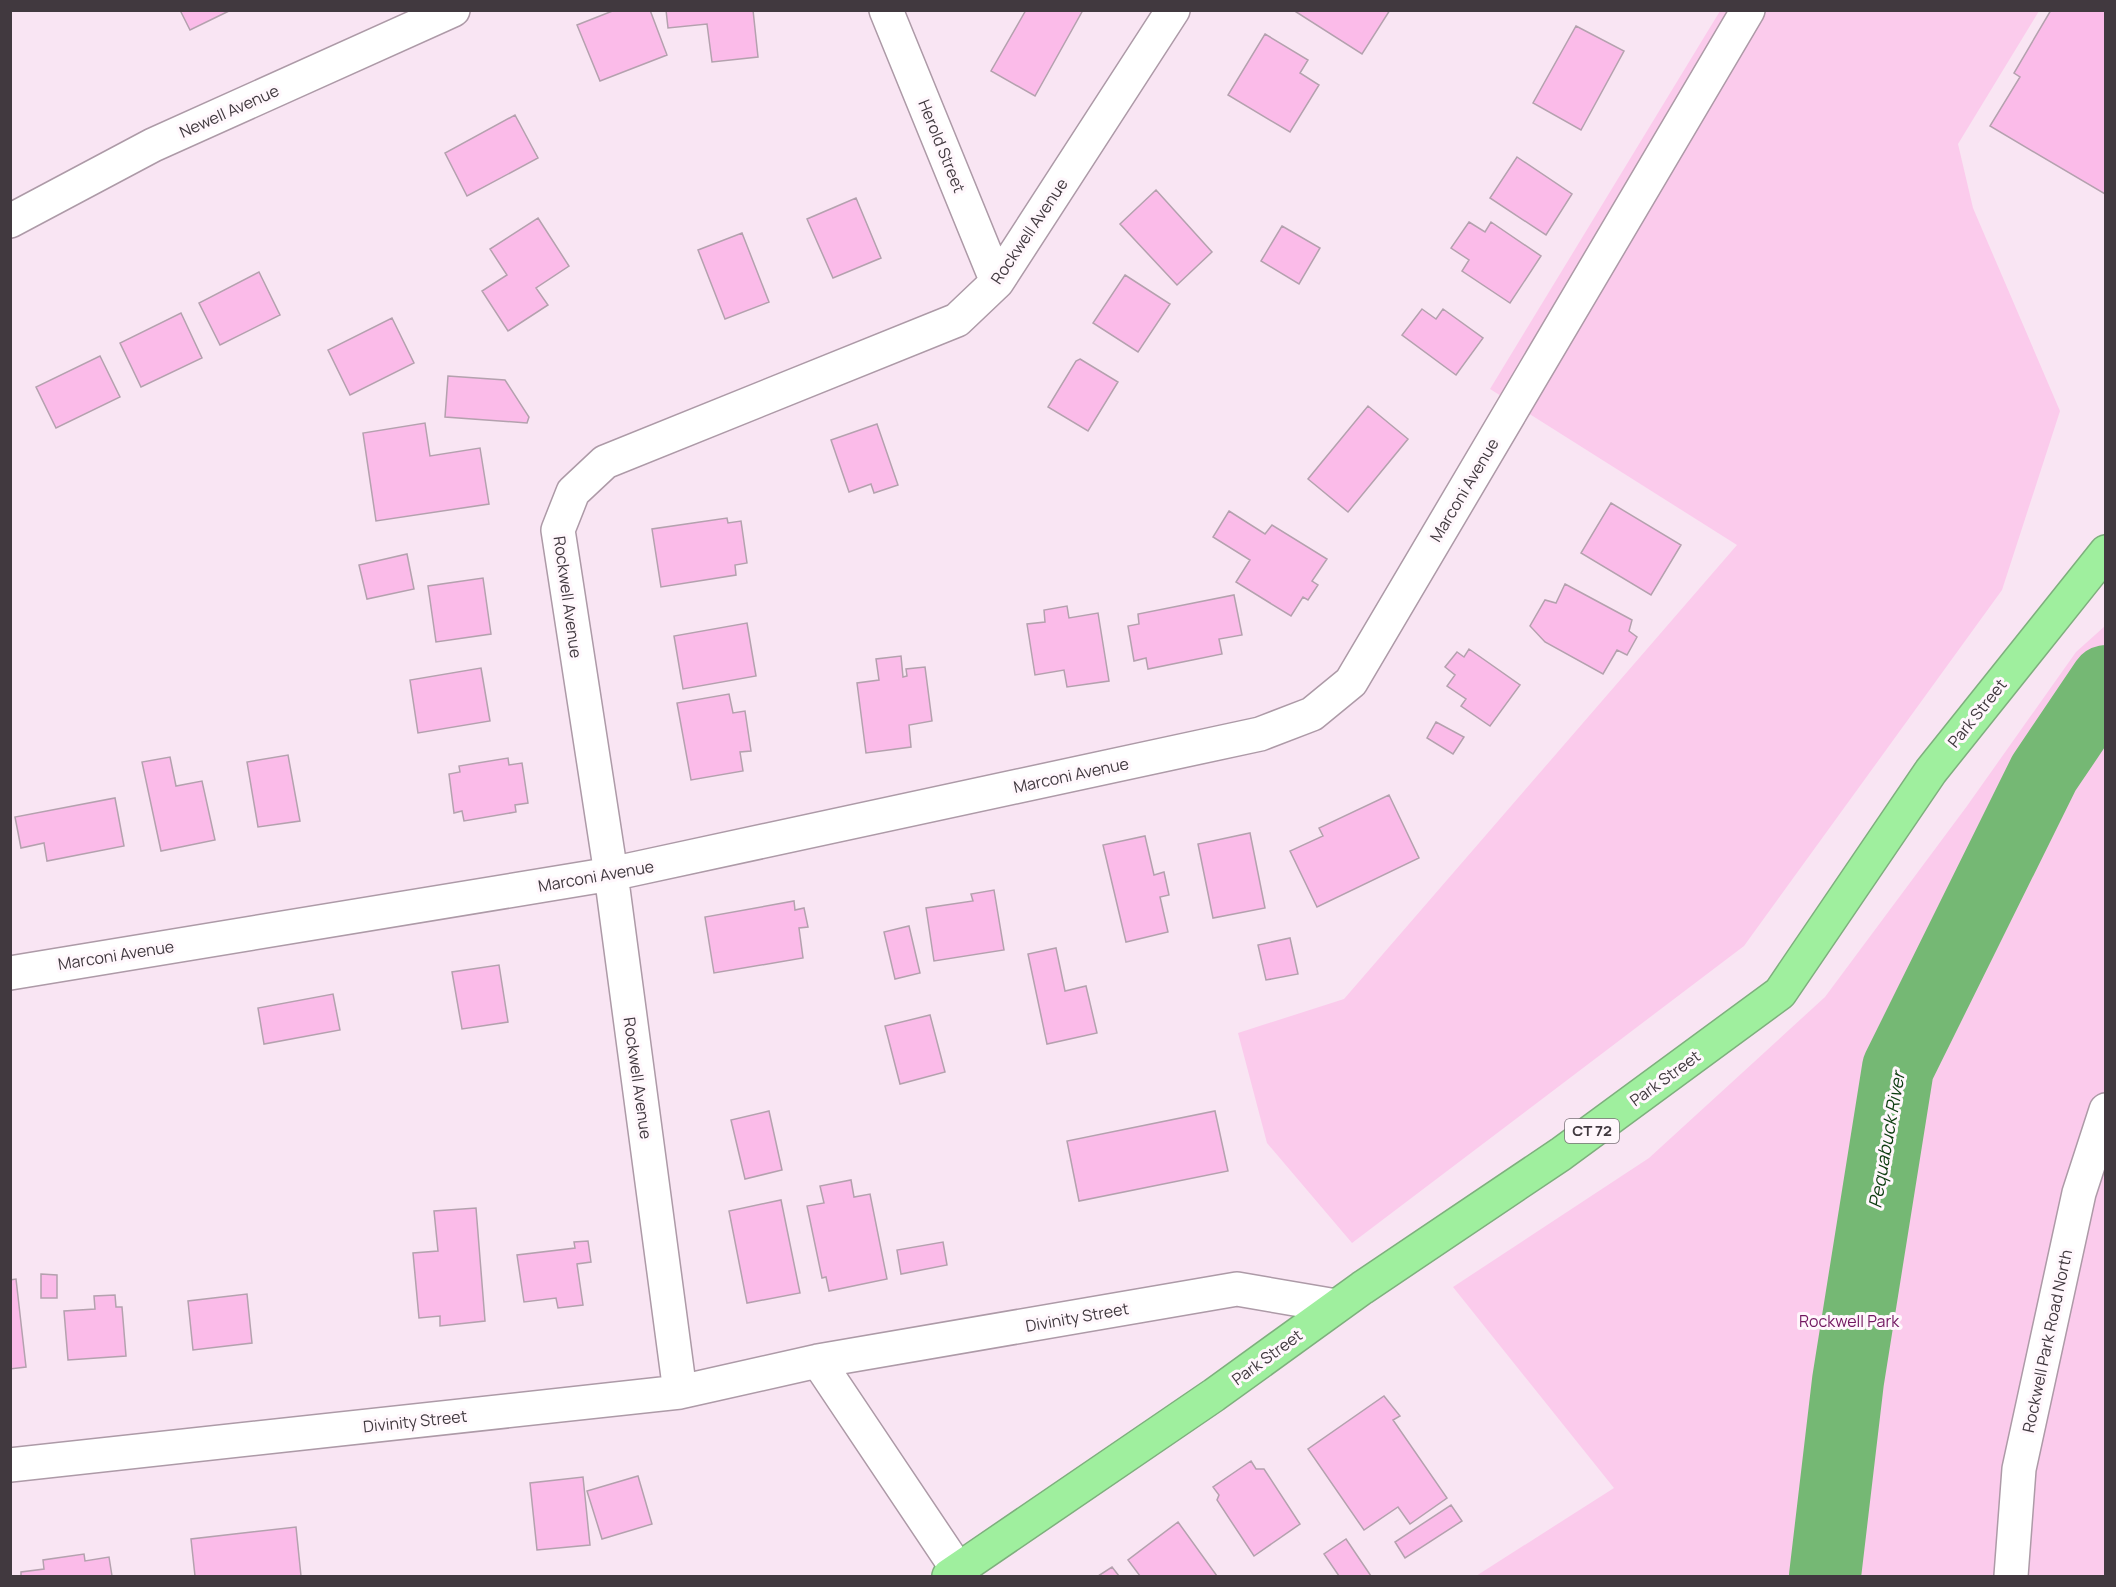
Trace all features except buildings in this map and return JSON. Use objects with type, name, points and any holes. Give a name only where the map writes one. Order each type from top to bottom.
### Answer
[{"type":"highway","name":"Park Street","points":[[954,1573],[1214,1395],[1336,1306],[1561,1154],[1780,993],[1931,771],[2106,552]]},
{"type":"street","name":"Newell Avenue","points":[[10,221],[153,146],[453,10]]},
{"type":"street","name":"Herold Street","points":[[886,10],[998,282]]},
{"type":"street","name":"Rockwell Avenue","points":[[680,1392],[611,874],[558,530],[573,492],[605,462],[957,320],[998,282],[1173,10]]},
{"type":"street","name":"Marconi Avenue","points":[[10,973],[611,874],[1260,734],[1312,714],[1351,682],[1748,10]]},
{"type":"street","name":"Rockwell Park Road North","points":[[2011,1576],[2019,1468],[2079,1193],[2106,1110]]},
{"type":"street","name":"Divinity Street","points":[[10,1465],[680,1392],[818,1361],[1237,1289],[1336,1306]]},
{"type":"street","points":[[818,1361],[954,1573]]},
{"type":"green space","points":[[1720,11],[2039,11],[1958,144],[1973,208],[2060,411],[2002,590],[1744,946],[1352,1243],[1267,1143],[1238,1033],[1344,999],[1737,545],[1490,389]]},
{"type":"green space","name":"Rockwell Park","points":[[2105,626],[2105,1576],[1476,1576],[1614,1488],[1453,1287],[1649,1158],[1825,997],[1967,806],[2076,652]]},
{"type":"waterway","name":"Pequabuck River","points":[[1825,1576],[1848,1381],[1898,1068],[2044,773],[2106,681]]}]
